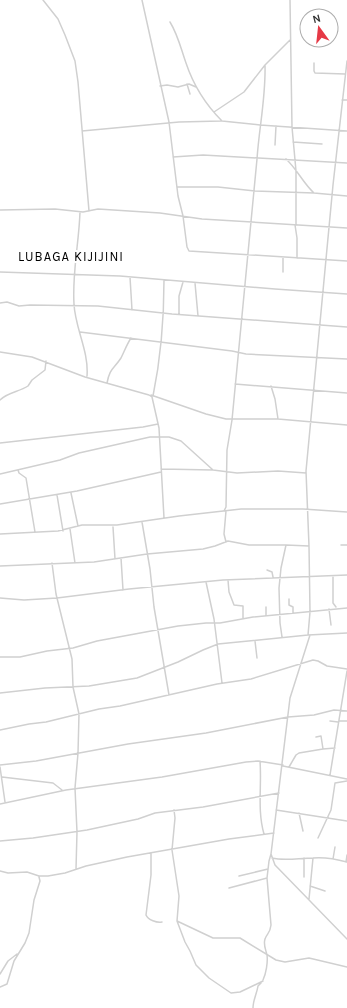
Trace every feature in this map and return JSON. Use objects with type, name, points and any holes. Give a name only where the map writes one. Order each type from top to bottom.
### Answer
[{"type":"street","points":[[43,0],[58,19],[73,54],[77,74],[89,212]]},
{"type":"street","points":[[142,0],[169,122],[177,187],[189,251],[347,261]]},
{"type":"street","points":[[290,0],[292,127],[296,171],[297,258]]},
{"type":"street","points":[[170,22],[178,37],[186,64],[198,88],[214,112],[223,121]]},
{"type":"street","points":[[214,112],[244,92],[265,65],[290,40]]},
{"type":"street","points":[[347,61],[338,130],[306,473],[309,546],[309,635],[290,698],[272,854],[275,865],[347,939]]},
{"type":"street","points":[[314,63],[315,73],[345,74]]},
{"type":"street","points":[[226,542],[224,534],[227,450],[232,420],[252,222],[265,65]]},
{"type":"street","points":[[187,84],[190,94]]},
{"type":"street","points":[[160,86],[167,85],[178,87],[192,84],[198,88]]},
{"type":"street","points":[[342,100],[347,100]]},
{"type":"street","points":[[82,131],[169,122],[223,121],[347,131]]},
{"type":"street","points":[[275,145],[276,126]]},
{"type":"street","points":[[293,142],[322,144]]},
{"type":"street","points":[[173,157],[203,155],[347,163]]},
{"type":"street","points":[[286,159],[314,193]]},
{"type":"street","points":[[177,187],[218,187],[255,191],[314,193],[347,196]]},
{"type":"street","points":[[0,210],[55,209],[89,212],[98,209],[160,213],[191,218],[347,228]]},
{"type":"street","points":[[80,212],[74,275],[74,305],[86,357],[87,377]]},
{"type":"street","points":[[283,258],[283,272]]},
{"type":"street","points":[[0,272],[130,277],[347,294]]},
{"type":"street","points":[[130,277],[132,310]]},
{"type":"street","points":[[152,396],[157,378],[164,313],[164,280]]},
{"type":"street","points":[[180,314],[179,296],[183,282]]},
{"type":"street","points":[[195,283],[198,316]]},
{"type":"street","points":[[0,303],[7,302],[19,306],[98,306],[198,316],[347,327]]},
{"type":"street","points":[[80,332],[239,353],[347,359]]},
{"type":"street","points":[[107,383],[111,370],[120,358],[131,338]]},
{"type":"street","points":[[0,352],[46,361],[87,377],[149,395],[206,414],[232,420],[278,419],[347,425]]},
{"type":"street","points":[[0,400],[14,391],[28,386],[31,381],[45,370],[46,361]]},
{"type":"street","points":[[235,384],[271,386],[347,394]]},
{"type":"street","points":[[271,386],[275,399],[278,419]]},
{"type":"street","points":[[149,395],[153,399],[160,437],[164,518]]},
{"type":"street","points":[[0,443],[158,424]]},
{"type":"street","points":[[0,474],[60,460],[79,453],[112,446],[123,442],[150,437],[170,438],[182,442],[213,470]]},
{"type":"street","points":[[18,469],[19,473],[26,478],[35,532]]},
{"type":"street","points":[[0,504],[57,495],[161,471],[213,470],[237,473],[278,471],[306,473]]},
{"type":"street","points":[[71,492],[78,526]]},
{"type":"street","points":[[57,495],[63,531]]},
{"type":"street","points":[[0,534],[63,531],[78,526],[112,526],[226,511],[307,509],[347,512]]},
{"type":"street","points":[[142,522],[169,695]]},
{"type":"street","points":[[112,526],[115,559]]},
{"type":"street","points":[[70,529],[75,563]]},
{"type":"street","points":[[0,566],[94,562],[147,554],[203,549],[226,542],[249,545],[309,546]]},
{"type":"street","points":[[282,638],[280,614],[281,577],[282,562],[286,545]]},
{"type":"street","points":[[341,545],[347,545]]},
{"type":"street","points":[[120,558],[123,590]]},
{"type":"street","points":[[52,563],[57,598],[70,649],[73,687],[79,714],[75,788],[77,832],[76,869]]},
{"type":"street","points":[[267,570],[272,572],[273,577]]},
{"type":"street","points":[[0,598],[24,600],[57,598],[228,580],[347,575]]},
{"type":"street","points":[[333,576],[333,602],[337,608]]},
{"type":"street","points":[[228,580],[229,592],[234,605],[243,606],[244,618]]},
{"type":"street","points":[[206,582],[215,623],[222,683]]},
{"type":"street","points":[[289,599],[289,605],[293,606],[293,613]]},
{"type":"street","points":[[266,607],[266,616]]},
{"type":"street","points":[[0,657],[20,657],[51,650],[70,649],[97,641],[206,623],[347,608]]},
{"type":"street","points":[[329,609],[331,625]]},
{"type":"street","points":[[0,693],[45,688],[89,686],[137,678],[218,644],[309,635],[347,633]]},
{"type":"street","points":[[255,641],[257,658]]},
{"type":"street","points":[[0,730],[46,722],[222,683],[251,679],[301,663],[316,660],[327,666],[347,670],[330,775]]},
{"type":"street","points":[[5,802],[0,766],[36,761],[160,738],[206,733],[288,717],[340,710],[347,711]]},
{"type":"street","points":[[330,721],[347,721]]},
{"type":"street","points":[[316,737],[321,736],[323,749]]},
{"type":"street","points":[[289,767],[296,755],[299,753],[335,748]]},
{"type":"street","points":[[260,761],[262,776],[260,797],[264,834]]},
{"type":"street","points":[[0,804],[62,790],[162,777],[246,762],[260,761],[330,775],[347,780]]},
{"type":"street","points":[[2,777],[52,783],[62,790]]},
{"type":"street","points":[[318,838],[331,810],[335,783],[347,780]]},
{"type":"street","points":[[0,841],[77,832],[174,810],[203,807],[279,793]]},
{"type":"street","points":[[174,810],[175,818],[172,850],[180,900],[178,921],[185,942],[196,965],[209,978],[229,992],[234,993],[255,986],[263,981]]},
{"type":"street","points":[[276,810],[347,821]]},
{"type":"street","points":[[299,813],[303,831]]},
{"type":"street","points":[[0,872],[27,872],[39,876],[56,875],[127,857],[274,833]]},
{"type":"street","points":[[333,859],[335,847]]},
{"type":"street","points":[[151,853],[151,875],[146,914],[148,919],[158,923],[162,922]]},
{"type":"street","points":[[253,1008],[254,997],[258,991],[258,987],[263,981],[266,966],[267,955],[265,951],[265,940],[271,931],[267,878],[268,861],[272,854]]},
{"type":"street","points":[[272,858],[284,860],[304,858],[333,859],[346,862],[347,855]]},
{"type":"street","points":[[304,858],[304,877]]},
{"type":"street","points":[[309,899],[313,858]]},
{"type":"street","points":[[239,876],[268,869]]},
{"type":"street","points":[[0,987],[7,984],[17,954],[25,943],[29,934],[34,900],[40,881],[39,876]]},
{"type":"street","points":[[229,888],[267,878]]},
{"type":"street","points":[[310,886],[325,891]]},
{"type":"street","points":[[178,921],[213,938],[240,938],[267,955],[282,962],[309,958],[347,967]]},
{"type":"street","points":[[0,973],[8,961],[17,954]]},
{"type":"street","points":[[0,968],[0,973]]},
{"type":"district","name":"LUBAGA KIJIJINI","points":[[71,256]]}]
